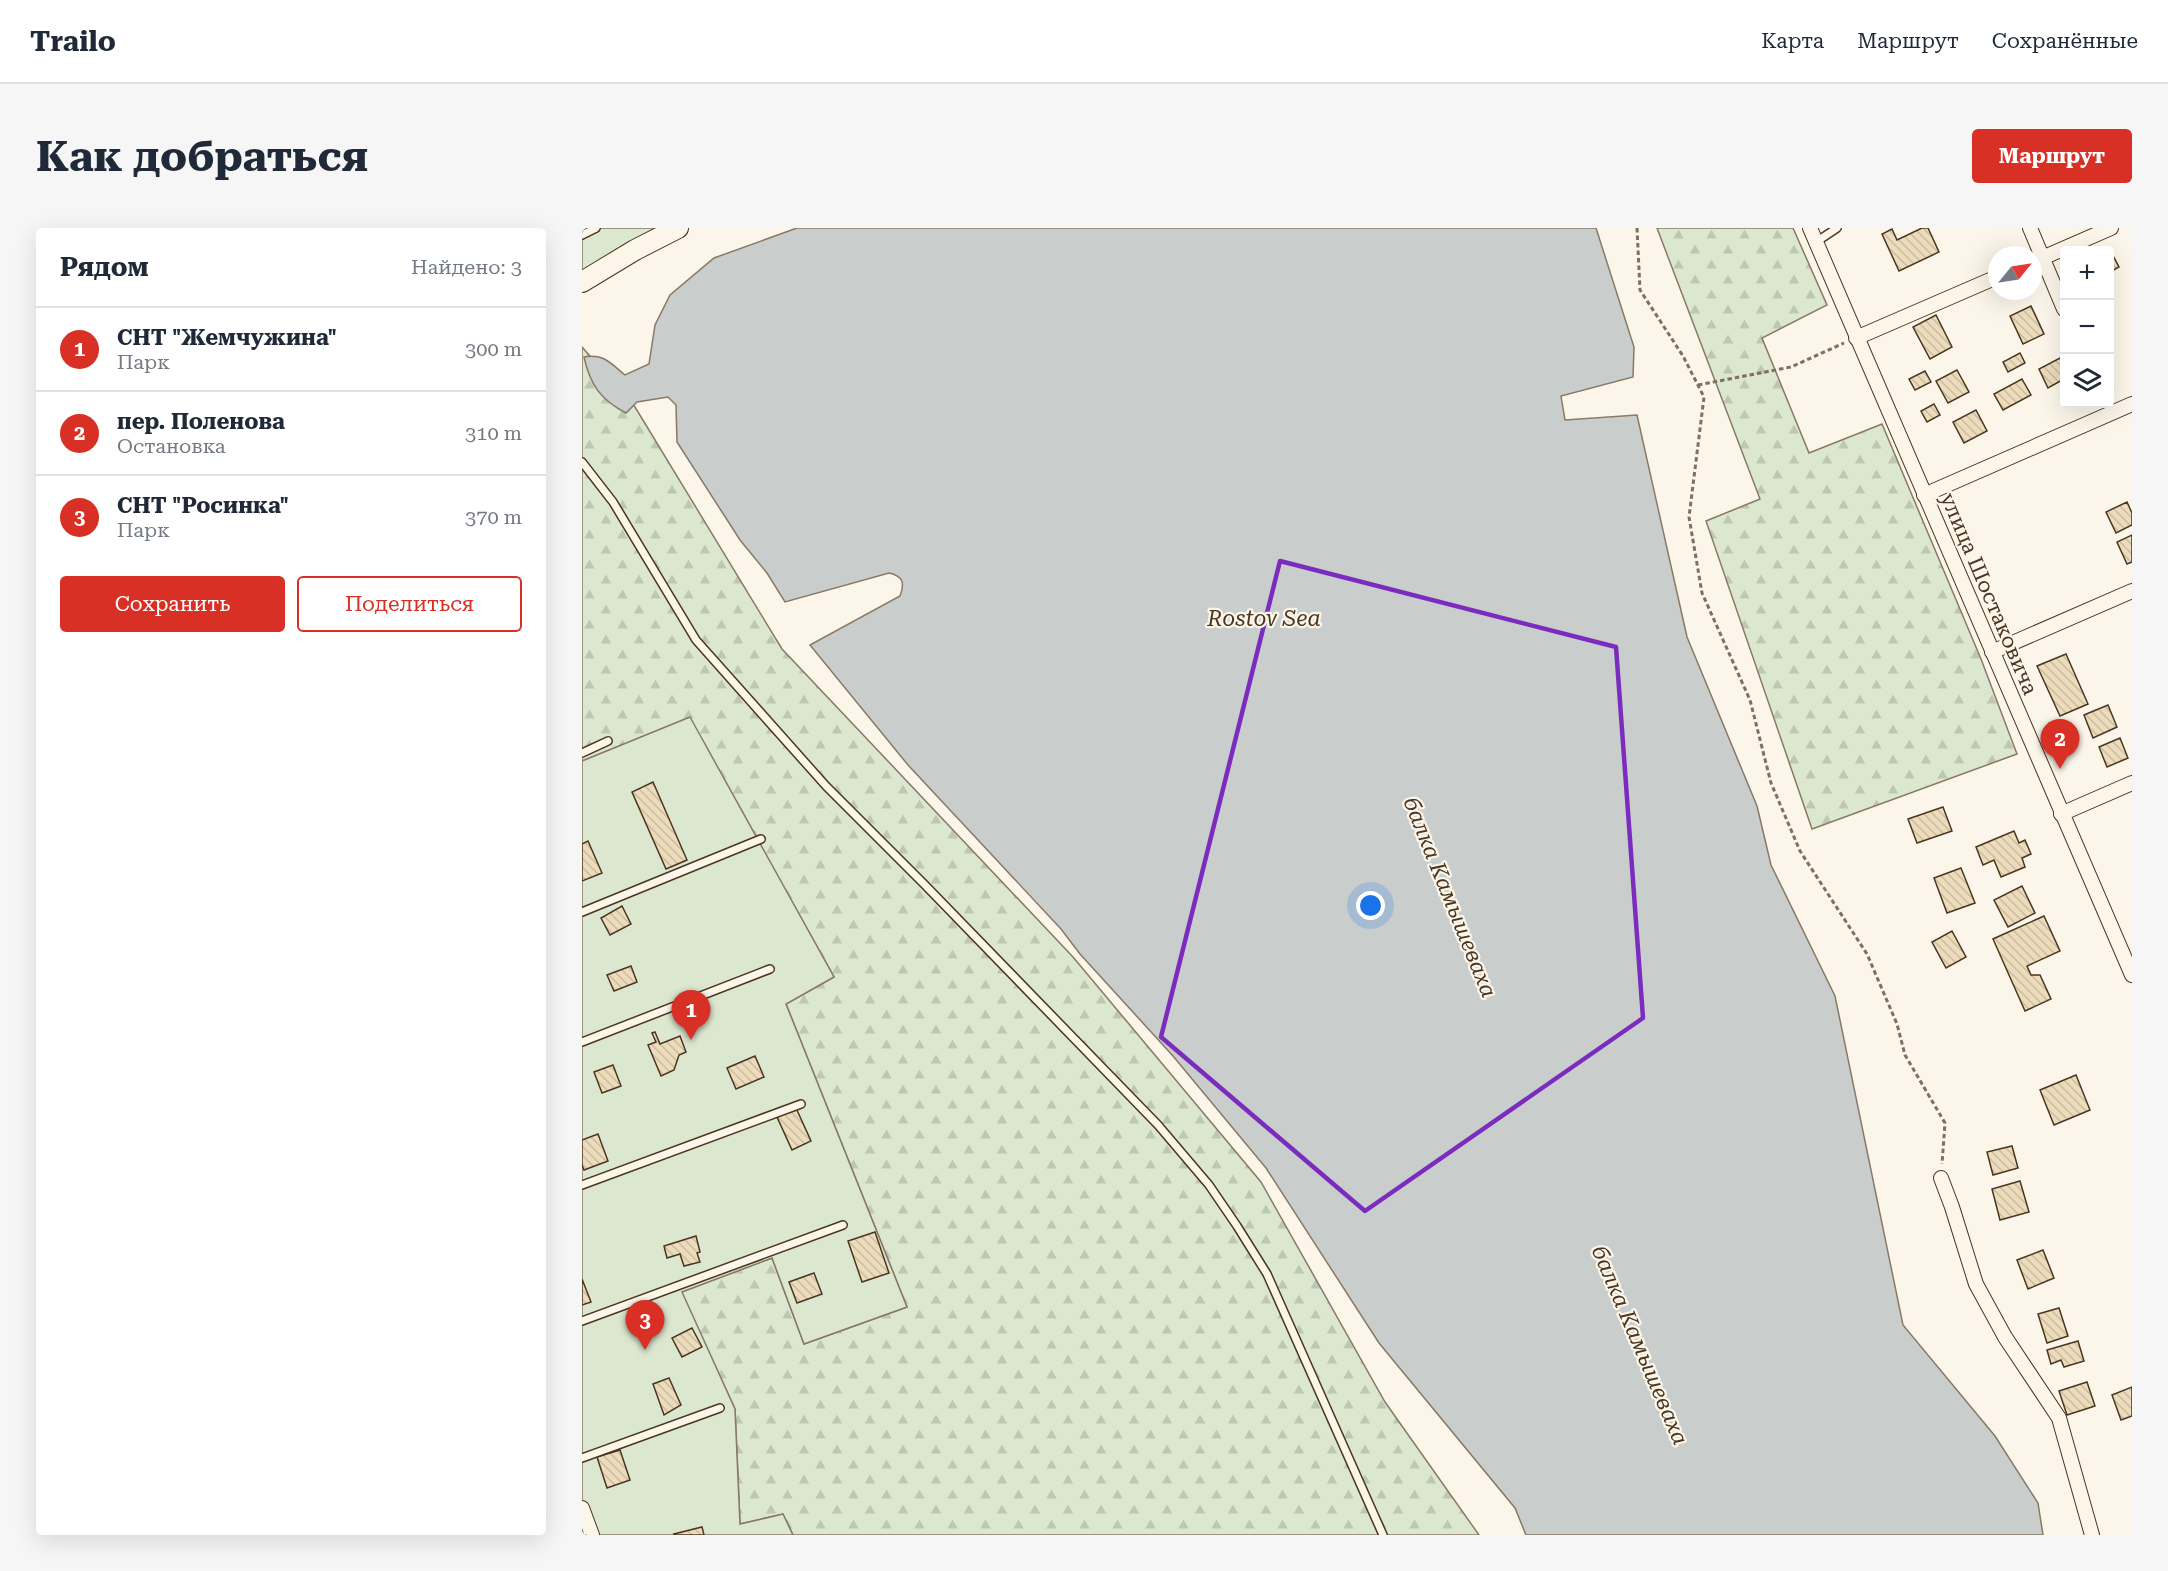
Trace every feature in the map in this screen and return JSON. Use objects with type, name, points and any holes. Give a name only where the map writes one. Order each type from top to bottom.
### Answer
[{"type":"main road","points":[[582,282],[635,250],[678,228]]},
{"type":"street","name":"улица Шостаковича","points":[[1810,228],[2132,975]]},
{"type":"street","points":[[2030,228],[2034,246]]},
{"type":"street","points":[[2042,258],[2111,228]]},
{"type":"street","points":[[2042,268],[2060,301]]},
{"type":"street","points":[[1856,338],[1988,281]]},
{"type":"street","points":[[1924,495],[2109,409],[2132,404]]},
{"type":"street","points":[[1992,652],[2132,591]]},
{"type":"street","points":[[2061,814],[2132,783]]},
{"type":"street","points":[[1941,1178],[1976,1284],[2005,1337],[2059,1419],[2092,1535]]},
{"type":"street","points":[[582,1508],[588,1533]]},
{"type":"lane","points":[[582,235],[596,228]]},
{"type":"lane","points":[[1816,242],[1837,228]]},
{"type":"lane","points":[[582,462],[613,502],[696,640],[826,786],[1158,1125],[1209,1185],[1267,1274],[1383,1535]]},
{"type":"lane","points":[[582,753],[608,741]]},
{"type":"lane","points":[[582,912],[761,839]]},
{"type":"lane","points":[[582,1042],[770,969]]},
{"type":"lane","points":[[582,1185],[801,1104]]},
{"type":"lane","points":[[582,1321],[843,1224]]},
{"type":"lane","points":[[582,1458],[720,1408]]},
{"type":"path","points":[[1637,228],[1640,290],[1683,356],[1704,397],[1689,517],[1702,593],[1750,700],[1771,783],[1800,851],[1867,954],[1897,1024],[1905,1056],[1945,1123],[1941,1178]]},
{"type":"path","points":[[1697,385],[1791,367],[1856,338]]},
{"type":"highlighted area","points":[[1280,561],[1616,647],[1643,1018],[1365,1211],[1161,1037]]},
{"type":"green space","points":[[582,228],[660,228],[582,273]]},
{"type":"green space","points":[[1657,228],[1793,228],[1827,305],[1762,338],[1809,453],[1882,424],[1981,659],[2017,754],[1812,829],[1706,521],[1760,499]]},
{"type":"green space","points":[[582,347],[635,407],[782,649],[1073,957],[1261,1182],[1385,1402],[1479,1535],[793,1535],[783,1514],[740,1524],[735,1409],[681,1292],[772,1258],[804,1344],[907,1307],[786,1004],[834,977],[689,718],[582,761]]},
{"type":"green space","points":[[690,717],[834,977],[786,1004],[907,1307],[804,1344],[772,1258],[682,1292],[735,1409],[740,1524],[783,1514],[793,1535],[582,1535],[582,761]]},
{"type":"water","name":"Rostov Sea","points":[[797,228],[1596,228],[1634,347],[1633,377],[1561,396],[1565,420],[1637,415],[1687,637],[1757,806],[1771,865],[1835,996],[1903,1325],[1995,1436],[2038,1503],[2043,1535],[1526,1535],[1515,1508],[1379,1343],[1266,1168],[1173,1056],[1080,954],[1061,929],[908,765],[810,645],[900,596],[902,581],[900,578],[889,573],[785,602],[767,573],[740,540],[677,442],[676,405],[668,397],[637,402],[626,413],[603,397],[593,384],[584,357],[602,358],[625,375],[649,364],[655,325],[670,295],[714,258]]},
{"type":"building","points":[[1922,228],[1928,228],[1939,252],[1899,271],[1882,234],[1892,229],[1897,240]]},
{"type":"building","points":[[2114,258],[2119,267],[2114,270]]},
{"type":"building","points":[[2031,306],[2044,334],[2023,344],[2010,316]]},
{"type":"building","points":[[1936,315],[1952,347],[1930,359],[1913,327]]},
{"type":"building","points":[[2020,353],[2025,363],[2008,372],[2003,362]]},
{"type":"building","points":[[2060,358],[2060,381],[2048,388],[2039,369]]},
{"type":"building","points":[[1957,370],[1969,392],[1948,403],[1936,381]]},
{"type":"building","points":[[1925,371],[1931,382],[1915,390],[1909,379]]},
{"type":"building","points":[[2022,379],[2031,395],[2003,410],[1994,394]]},
{"type":"building","points":[[1934,404],[1940,415],[1927,422],[1921,411]]},
{"type":"building","points":[[1976,410],[1987,431],[1964,443],[1953,422]]},
{"type":"building","points":[[2127,502],[2132,513],[2132,525],[2116,533],[2106,512]]},
{"type":"building","points":[[2132,535],[2132,562],[2127,564],[2117,542]]},
{"type":"building","points":[[2066,654],[2088,704],[2060,716],[2037,666]]},
{"type":"building","points":[[2108,705],[2117,727],[2093,738],[2084,715]]},
{"type":"building","points":[[2120,738],[2128,758],[2107,767],[2099,747]]},
{"type":"building","points":[[653,782],[687,860],[666,869],[632,792]]},
{"type":"building","points":[[1943,807],[1952,831],[1917,843],[1908,819]]},
{"type":"building","points":[[2014,831],[2019,843],[2025,840],[2031,854],[2022,858],[2025,867],[2001,877],[1994,860],[1983,865],[1976,847]]},
{"type":"building","points":[[588,841],[602,873],[582,881],[582,844]]},
{"type":"building","points":[[1961,868],[1975,903],[1947,913],[1934,878]]},
{"type":"building","points":[[2022,886],[2035,913],[2008,927],[1994,900]]},
{"type":"building","points":[[622,906],[631,924],[610,935],[601,918]]},
{"type":"building","points":[[2044,916],[2060,951],[2027,966],[2031,975],[2040,975],[2051,999],[2025,1011],[1993,939]]},
{"type":"building","points":[[1952,931],[1966,957],[1946,968],[1932,942]]},
{"type":"building","points":[[631,966],[637,982],[614,991],[607,975]]},
{"type":"building","points":[[655,1032],[660,1044],[680,1036],[686,1052],[679,1055],[674,1070],[661,1076],[648,1045],[656,1042],[652,1033]]},
{"type":"building","points":[[755,1056],[764,1077],[736,1089],[727,1068]]},
{"type":"building","points":[[613,1065],[621,1086],[602,1093],[594,1072]]},
{"type":"building","points":[[2076,1075],[2090,1110],[2054,1125],[2040,1090]]},
{"type":"building","points":[[796,1108],[811,1141],[792,1150],[777,1117]]},
{"type":"building","points":[[598,1134],[608,1161],[584,1170],[582,1140]]},
{"type":"building","points":[[2012,1146],[2018,1168],[1993,1175],[1987,1152]]},
{"type":"building","points":[[2020,1181],[2029,1212],[2000,1220],[1992,1189]]},
{"type":"building","points":[[875,1232],[889,1273],[862,1282],[848,1241]]},
{"type":"building","points":[[696,1236],[700,1262],[684,1266],[680,1254],[667,1258],[664,1246]]},
{"type":"building","points":[[2043,1250],[2054,1278],[2028,1289],[2017,1260]]},
{"type":"building","points":[[814,1273],[822,1294],[797,1303],[789,1282]]},
{"type":"building","points":[[582,1279],[591,1302],[582,1305]]},
{"type":"building","points":[[2059,1308],[2068,1336],[2047,1343],[2038,1314]]},
{"type":"building","points":[[692,1328],[702,1347],[682,1357],[672,1338]]},
{"type":"building","points":[[2078,1341],[2084,1361],[2064,1367],[2061,1360],[2051,1364],[2047,1350]]},
{"type":"building","points":[[669,1378],[681,1405],[664,1415],[653,1384]]},
{"type":"building","points":[[2087,1382],[2095,1406],[2067,1415],[2059,1391]]},
{"type":"building","points":[[2132,1387],[2132,1416],[2121,1420],[2112,1395]]},
{"type":"building","points":[[620,1450],[630,1480],[607,1488],[597,1457]]},
{"type":"building","points":[[702,1527],[704,1535],[674,1534]]},
{"type":"place","name":"пер. Поленова","points":[[2060,769]]},
{"type":"place","name":"СНТ \"Жемчужина\"","points":[[691,1040]]},
{"type":"place","name":"СНТ \"Росинка\"","points":[[645,1350]]},
{"type":"water label","name":"балка Камышеваха","points":[[1450,897]]},
{"type":"water label","name":"балка Камышеваха","points":[[1640,1345]]}]
